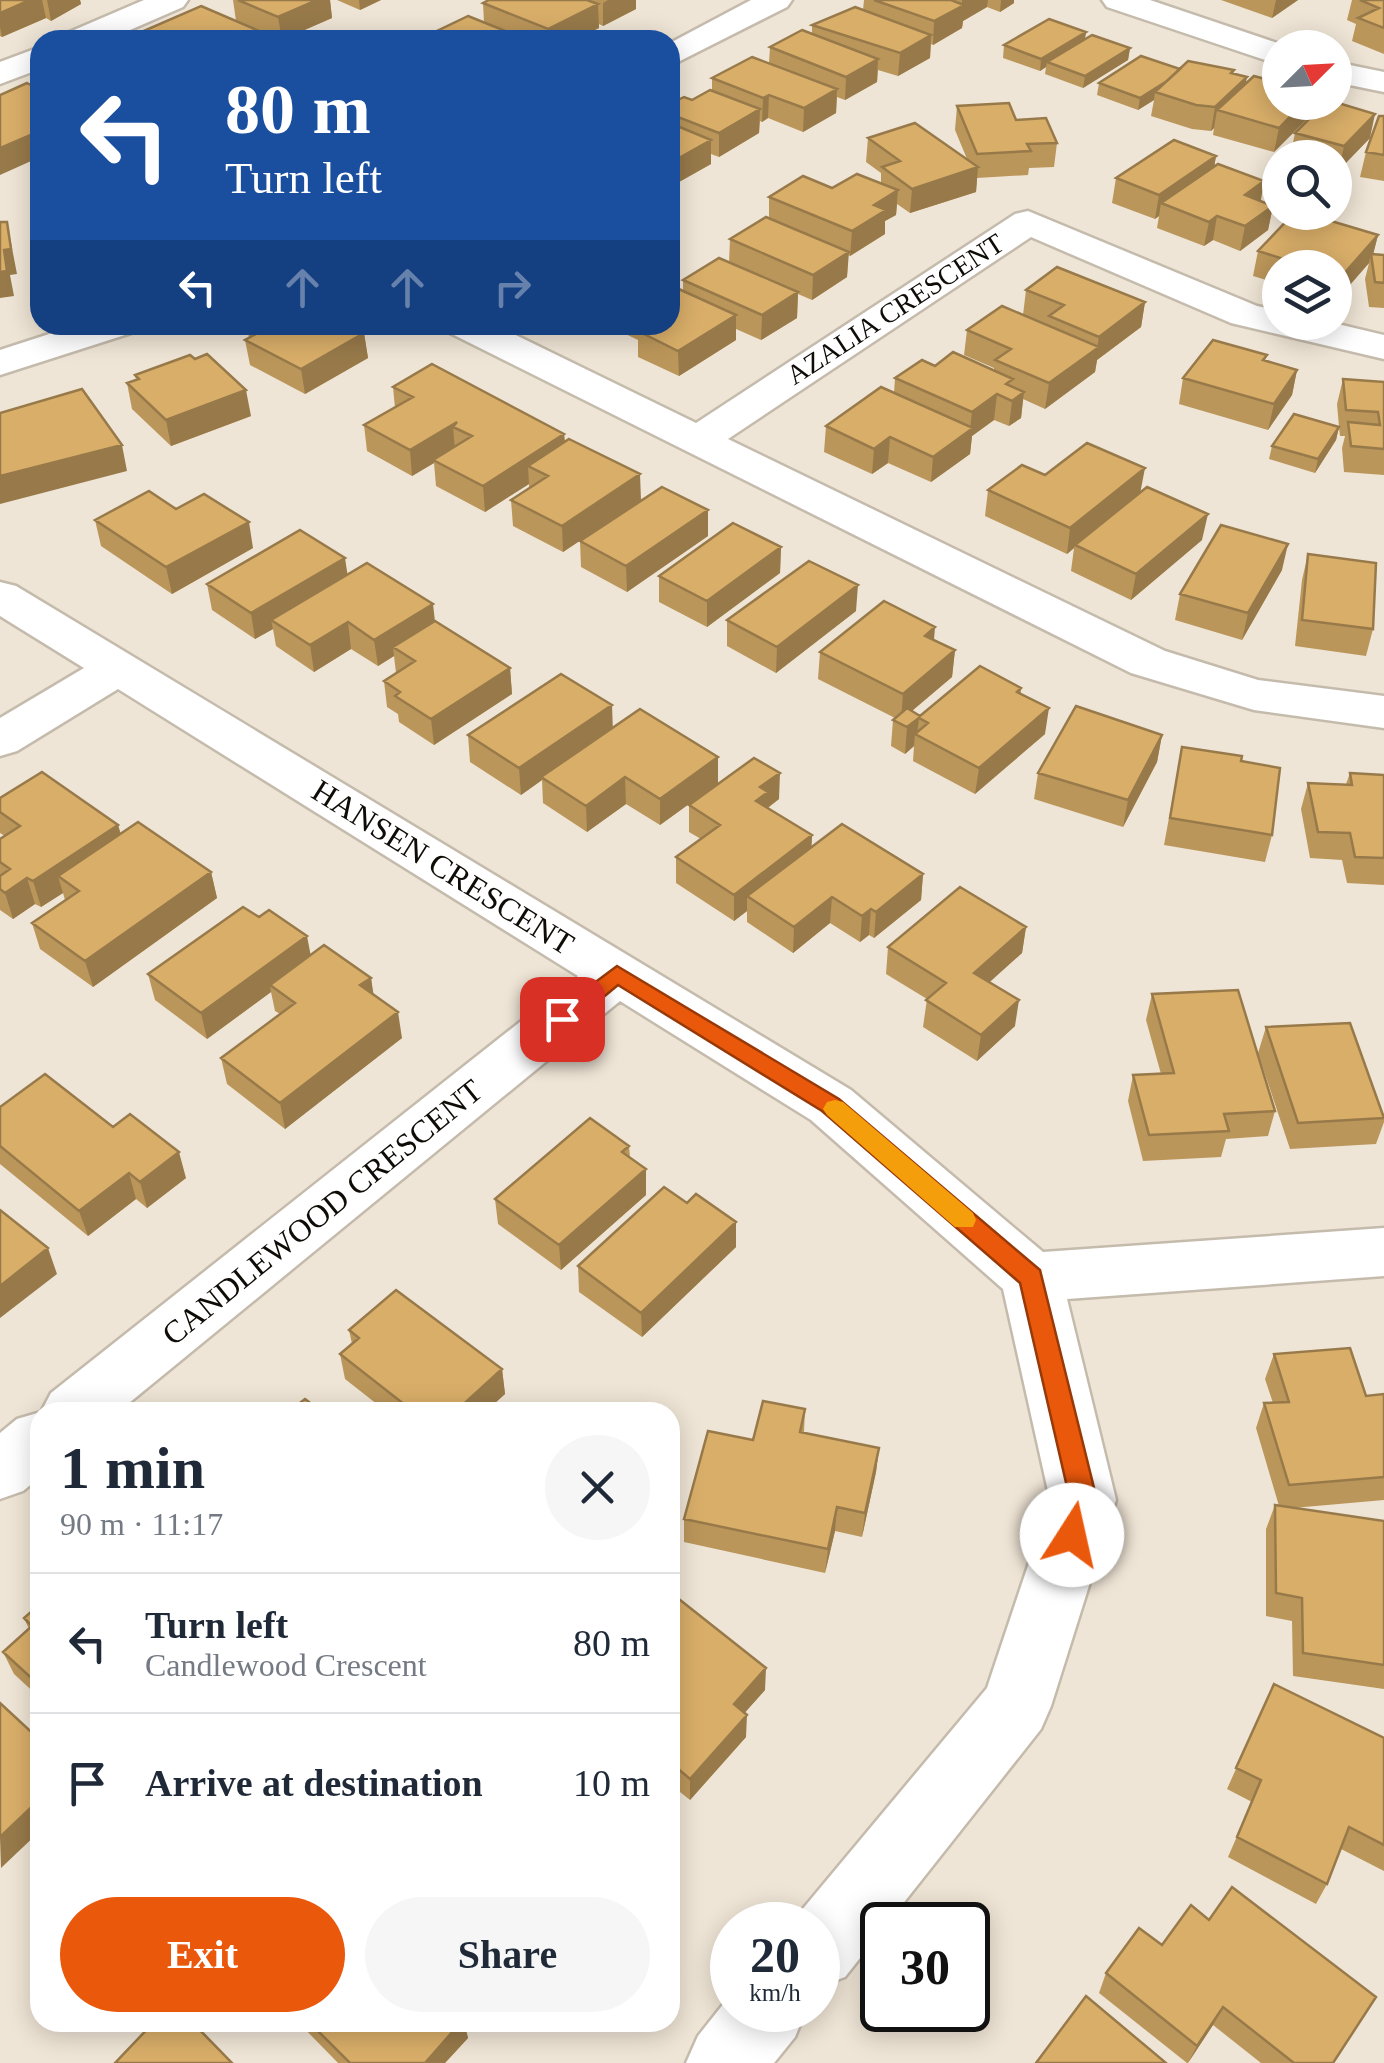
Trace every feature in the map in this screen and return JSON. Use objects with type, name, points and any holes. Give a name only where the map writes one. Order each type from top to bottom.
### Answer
[{"type":"street","points":[[102,30],[172,0]]},
{"type":"street","points":[[680,51],[776,0]]},
{"type":"street","points":[[1118,0],[1262,48]]},
{"type":"street","points":[[0,74],[30,61]]},
{"type":"street","points":[[1352,75],[1384,82]]},
{"type":"street","name":"AZALIA CRESCENT","points":[[697,441],[1028,222],[1245,315],[1384,347]]},
{"type":"street","points":[[0,363],[86,335]]},
{"type":"street","points":[[484,335],[1148,662],[1254,695],[1384,712]]},
{"type":"street","name":"HANSEN CRESCENT","points":[[0,596],[830,1105],[1031,1278]]},
{"type":"street","points":[[0,740],[118,668]]},
{"type":"street","name":"CANDLEWOOD CRESCENT","points":[[85,1402],[617,974]]},
{"type":"street","points":[[840,1923],[1016,1706],[1083,1500],[1031,1278],[1384,1252]]},
{"type":"street","points":[[0,1472],[30,1447]]},
{"type":"street","points":[[725,2063],[750,2032]]},
{"type":"building","points":[[0,0],[30,0],[0,13]]},
{"type":"building","points":[[238,0],[317,0],[278,17]]},
{"type":"building","points":[[587,0],[598,4],[548,29],[483,3]]},
{"type":"building","points":[[874,0],[951,0],[964,5],[934,21]]},
{"type":"building","points":[[1360,0],[1384,0],[1384,28],[1358,18],[1379,8]]},
{"type":"building","points":[[201,6],[257,30],[146,30]]},
{"type":"building","points":[[855,7],[931,35],[900,53],[812,25]]},
{"type":"building","points":[[468,16],[503,30],[439,30]]},
{"type":"building","points":[[1049,19],[1086,32],[1041,59],[1004,45]]},
{"type":"building","points":[[802,30],[878,59],[846,77],[770,47]]},
{"type":"building","points":[[1092,35],[1130,48],[1085,76],[1047,62]]},
{"type":"building","points":[[1141,56],[1180,69],[1140,98],[1099,83]]},
{"type":"building","points":[[752,57],[837,89],[804,108],[769,95],[763,98],[712,78]]},
{"type":"building","points":[[1188,61],[1234,70],[1231,73],[1247,77],[1215,107],[1155,92]]},
{"type":"building","points":[[1254,76],[1262,78],[1262,120],[1287,120],[1279,128],[1217,110]]},
{"type":"building","points":[[30,85],[30,135],[0,148],[0,95]]},
{"type":"building","points":[[710,90],[760,109],[719,133],[680,118],[680,99],[692,100]]},
{"type":"building","points":[[1009,103],[1016,120],[1046,118],[1057,143],[1027,144],[1031,151],[977,154],[957,106]]},
{"type":"building","points":[[1352,107],[1375,114],[1350,140],[1321,140],[1295,133],[1308,120],[1352,120]]},
{"type":"building","points":[[1379,116],[1384,116],[1384,155],[1366,152]]},
{"type":"building","points":[[915,123],[978,167],[912,189],[882,167],[900,161],[868,138]]},
{"type":"building","points":[[680,127],[711,140],[680,157]]},
{"type":"building","points":[[1174,140],[1216,156],[1159,195],[1116,178]]},
{"type":"building","points":[[1218,164],[1262,180],[1245,195],[1262,202],[1262,214],[1245,226],[1217,216],[1209,222],[1161,203]]},
{"type":"building","points":[[857,174],[898,190],[874,205],[886,210],[852,231],[769,197],[803,176],[832,188]]},
{"type":"building","points":[[766,217],[849,252],[813,275],[730,239]]},
{"type":"building","points":[[0,222],[7,222],[11,249],[4,250],[7,271],[0,272]]},
{"type":"building","points":[[1352,227],[1378,235],[1352,265],[1352,250],[1258,251],[1278,230]]},
{"type":"building","points":[[1371,254],[1384,255],[1384,283],[1375,282]]},
{"type":"building","points":[[719,258],[798,292],[762,315],[683,280]]},
{"type":"building","points":[[1057,267],[1145,302],[1099,337],[1049,316],[1064,305],[1026,290]]},
{"type":"building","points":[[680,290],[736,315],[678,351],[646,335],[680,335]]},
{"type":"building","points":[[1002,306],[1099,347],[1049,383],[995,360],[1011,349],[967,330]]},
{"type":"building","points":[[254,335],[360,335],[301,369],[245,340]]},
{"type":"building","points":[[1213,340],[1267,355],[1263,360],[1297,370],[1274,404],[1183,378]]},
{"type":"building","points":[[953,352],[1013,379],[1006,384],[1024,392],[1012,401],[997,394],[972,412],[895,378],[922,360],[935,366]]},
{"type":"building","points":[[207,354],[246,390],[166,420],[127,383],[139,379],[135,375],[190,355],[195,359]]},
{"type":"building","points":[[432,364],[564,434],[483,486],[433,460],[472,436],[453,427],[457,422],[410,450],[364,425],[413,397],[393,387]]},
{"type":"building","points":[[1343,379],[1384,382],[1384,449],[1351,446],[1348,422],[1380,425],[1378,412],[1346,410]]},
{"type":"building","points":[[881,387],[973,428],[933,457],[890,437],[874,449],[826,426]]},
{"type":"building","points":[[82,389],[122,445],[0,476],[0,413]]},
{"type":"building","points":[[1294,414],[1339,427],[1318,459],[1272,446]]},
{"type":"building","points":[[569,439],[640,474],[562,526],[511,500],[548,476],[528,466]]},
{"type":"building","points":[[1087,443],[1145,468],[1070,528],[988,490],[1022,465],[1045,475]]},
{"type":"building","points":[[662,487],[708,510],[626,566],[580,541]]},
{"type":"building","points":[[1147,487],[1208,514],[1136,574],[1075,545]]},
{"type":"building","points":[[149,491],[176,509],[204,494],[249,522],[166,567],[95,520]]},
{"type":"building","points":[[733,523],[781,547],[707,601],[659,576]]},
{"type":"building","points":[[1221,525],[1288,544],[1248,613],[1180,594]]},
{"type":"building","points":[[300,530],[345,558],[251,613],[207,584]]},
{"type":"building","points":[[1308,554],[1376,563],[1373,629],[1302,620]]},
{"type":"building","points":[[809,561],[858,585],[777,647],[727,620]]},
{"type":"building","points":[[367,563],[433,604],[374,640],[348,622],[310,645],[271,620]]},
{"type":"building","points":[[884,601],[935,627],[925,636],[955,650],[903,694],[820,652]]},
{"type":"building","points":[[435,621],[510,668],[431,719],[395,696],[400,692],[384,681],[415,661],[393,647]]},
{"type":"building","points":[[980,666],[1049,708],[979,768],[915,734],[928,723],[919,718],[907,727],[893,720],[907,708],[920,716]]},
{"type":"building","points":[[561,674],[612,705],[519,768],[468,735]]},
{"type":"building","points":[[1076,706],[1162,735],[1128,800],[1038,773]]},
{"type":"building","points":[[640,709],[718,757],[660,799],[625,777],[586,806],[541,777]]},
{"type":"building","points":[[1182,747],[1242,756],[1241,761],[1280,768],[1272,835],[1170,818]]},
{"type":"building","points":[[754,758],[780,773],[760,787],[768,792],[756,801],[812,835],[734,895],[676,857],[720,825],[689,805]]},
{"type":"building","points":[[42,772],[118,825],[33,881],[27,878],[5,893],[0,889],[0,876],[10,869],[0,862],[0,839],[20,826],[0,812],[0,798]]},
{"type":"building","points":[[1350,773],[1384,775],[1384,858],[1355,857],[1350,833],[1318,832],[1308,783],[1352,785]]},
{"type":"building","points":[[138,822],[211,872],[85,961],[32,923],[79,891],[58,876]]},
{"type":"building","points":[[842,824],[923,874],[876,912],[871,909],[862,916],[832,897],[794,927],[747,896]]},
{"type":"building","points":[[960,887],[1026,927],[974,973],[1019,1000],[981,1035],[926,1000],[946,983],[888,947]]},
{"type":"building","points":[[243,907],[259,917],[269,910],[307,936],[201,1013],[148,974]]},
{"type":"building","points":[[324,945],[371,978],[360,985],[398,1012],[280,1103],[221,1058],[295,1003],[270,985]]},
{"type":"building","points":[[1238,990],[1275,1111],[1224,1114],[1229,1131],[1149,1135],[1133,1075],[1174,1073],[1152,994]]},
{"type":"building","points":[[1350,1023],[1384,1118],[1298,1123],[1266,1027]]},
{"type":"building","points":[[45,1074],[113,1127],[130,1114],[179,1152],[140,1182],[129,1173],[79,1211],[0,1146],[0,1107]]},
{"type":"building","points":[[590,1118],[629,1146],[622,1152],[646,1169],[559,1245],[495,1199]]},
{"type":"building","points":[[664,1187],[687,1203],[696,1194],[736,1222],[641,1313],[578,1266]]},
{"type":"building","points":[[0,1210],[48,1248],[0,1286]]},
{"type":"building","points":[[396,1290],[502,1369],[466,1402],[401,1402],[340,1354],[359,1338],[349,1330]]},
{"type":"building","points":[[1350,1348],[1366,1396],[1384,1394],[1384,1477],[1289,1485],[1264,1403],[1289,1402],[1274,1354]]},
{"type":"building","points":[[763,1401],[805,1409],[800,1432],[879,1448],[865,1513],[837,1507],[828,1549],[684,1519],[708,1431],[753,1440]]},
{"type":"building","points":[[1275,1505],[1384,1521],[1384,1665],[1303,1653],[1302,1598],[1276,1593]]},
{"type":"building","points":[[680,1600],[766,1668],[734,1704],[747,1715],[690,1779],[680,1770]]},
{"type":"building","points":[[30,1628],[30,1677],[3,1652]]},
{"type":"building","points":[[1274,1684],[1384,1738],[1384,1845],[1349,1827],[1327,1884],[1237,1837],[1261,1780],[1236,1768]]},
{"type":"building","points":[[0,1703],[30,1731],[30,1808],[0,1837]]},
{"type":"building","points":[[1232,1887],[1376,1997],[1333,2063],[1294,2063],[1223,2007],[1197,2046],[1106,1973],[1139,1928],[1162,1945],[1191,1905],[1209,1920]]},
{"type":"building","points":[[1086,1996],[1166,2063],[1036,2063]]},
{"type":"building","points":[[144,2032],[202,2032],[232,2063],[115,2063]]},
{"type":"building","points":[[319,2032],[452,2032],[425,2063],[350,2063]]},
{"type":"slow traffic","points":[[835,1109],[964,1220]]},
{"type":"route","points":[[562,1019],[617,974],[830,1105],[1031,1278],[1083,1500],[1072,1535]]}]
